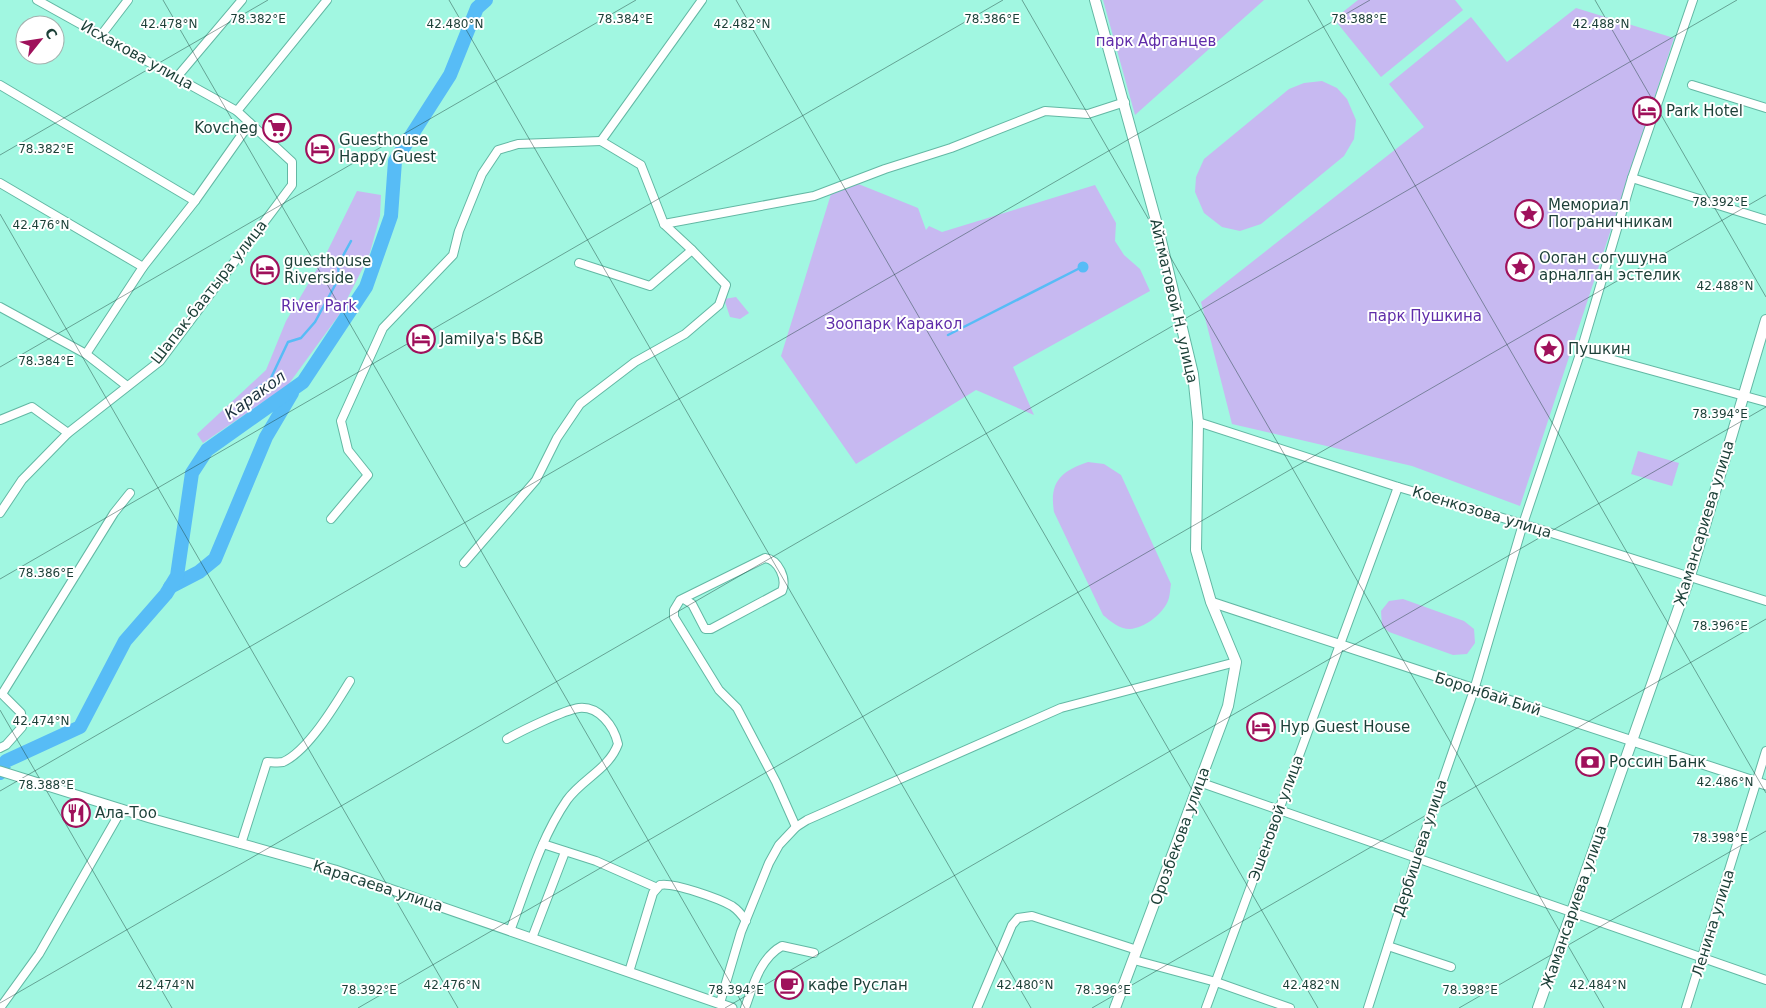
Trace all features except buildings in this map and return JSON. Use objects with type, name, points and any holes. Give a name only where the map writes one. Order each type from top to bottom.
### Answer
[{"type":"main road","name":"Айтматовой Н. улица","points":[[1096,0],[1158,228],[1193,374],[1198,422],[1196,550],[1211,602],[1236,662]]},
{"type":"main road","name":"Жамансариева улица","points":[[1538,1008],[1690,576],[1766,320]]},
{"type":"main road","name":"Орозбекова улица","points":[[1115,1008],[1228,706],[1236,662]]},
{"type":"street","name":"Исхакова улица","points":[[37,0],[102,34],[237,110]]},
{"type":"street","points":[[102,34],[128,0]]},
{"type":"street","points":[[177,77],[242,0]]},
{"type":"street","points":[[237,110],[327,0]]},
{"type":"street","points":[[601,141],[702,0]]},
{"type":"street","points":[[1523,524],[1582,350],[1632,178],[1693,0]]},
{"type":"street","points":[[0,85],[195,201]]},
{"type":"street","points":[[1692,85],[1766,108]]},
{"type":"street","points":[[664,224],[814,196],[885,169],[951,148],[1045,111],[1088,114],[1125,102]]},
{"type":"street","name":"Шапак-баатыра улица","points":[[0,513],[22,480],[68,433],[160,361],[292,186],[292,162],[237,110]]},
{"type":"street","points":[[86,354],[143,266],[195,201],[250,123]]},
{"type":"street","points":[[331,519],[368,475],[348,450],[341,421],[383,328],[453,255],[459,230],[482,174],[498,150],[518,144],[601,141],[640,165],[664,224],[726,285],[719,305],[684,334],[635,362],[580,404],[557,438],[536,480],[464,563]]},
{"type":"street","points":[[1632,178],[1766,220]]},
{"type":"street","points":[[0,183],[143,266]]},
{"type":"street","points":[[579,263],[650,286],[692,250]]},
{"type":"street","points":[[0,307],[86,354],[127,386]]},
{"type":"street","points":[[1582,350],[1766,402]]},
{"type":"street","points":[[0,420],[32,407],[68,433]]},
{"type":"street","name":"Коенкозова улица","points":[[1198,422],[1398,487],[1523,524],[1766,601]]},
{"type":"street","name":"Эшеновой улица","points":[[1206,1008],[1398,487]]},
{"type":"street","points":[[0,748],[6,745],[22,727],[21,713],[2,694],[114,513],[130,493]]},
{"type":"street","name":"Дербишева улица","points":[[1368,1008],[1416,858],[1474,690],[1523,524]]},
{"type":"street","points":[[684,599],[692,604],[702,625],[707,630],[782,591],[784,579],[775,562],[765,558],[684,599],[676,604],[674,617],[719,690],[737,708],[776,782],[796,827]]},
{"type":"street","name":"Боронбай Бий","points":[[1211,602],[1766,785]]},
{"type":"street","points":[[720,1003],[746,921],[769,863],[779,845],[796,827],[807,820],[1060,708],[1236,662]]},
{"type":"street","points":[[241,844],[267,762],[282,762],[299,749],[322,726],[350,681]]},
{"type":"street","points":[[507,739],[524,729],[577,708],[588,708],[603,717],[615,732],[618,744],[615,752],[606,763],[569,797],[558,814],[543,844],[510,931]]},
{"type":"street","name":"Ленина улица","points":[[1686,1008],[1766,751]]},
{"type":"street","name":"Карасаева улица","points":[[0,771],[122,809],[335,870],[732,1008]]},
{"type":"street","points":[[1199,782],[1766,980]]},
{"type":"street","points":[[0,1008],[39,954],[122,809]]},
{"type":"street","points":[[543,844],[596,861],[655,888],[671,884],[724,902],[734,907],[746,921]]},
{"type":"street","points":[[532,938],[565,852]]},
{"type":"street","points":[[629,972],[655,888]]},
{"type":"street","points":[[977,1008],[1012,925],[1018,918],[1032,916],[1136,955],[1290,1008]]},
{"type":"street","points":[[745,1008],[757,975],[775,950],[782,946],[814,953]]},
{"type":"street","points":[[1388,946],[1451,967]]},
{"type":"green space","name":"парк Афганцев","points":[[1103,0],[1264,0],[1135,115]]},
{"type":"green space","points":[[1358,0],[1455,0],[1463,10],[1381,77],[1334,19]]},
{"type":"green space","name":"парк Пушкина","points":[[1576,8],[1674,38],[1520,506],[1412,466],[1232,424],[1201,302],[1424,127],[1389,84],[1471,17],[1507,62]]},
{"type":"green space","points":[[1322,81],[1337,88],[1347,99],[1356,120],[1354,139],[1344,156],[1261,224],[1240,231],[1222,227],[1204,213],[1195,192],[1196,177],[1204,159],[1289,89],[1304,83]]},
{"type":"green space","name":"Зоопарк Каракол","points":[[856,183],[918,208],[926,230],[929,226],[942,232],[1095,185],[1116,223],[1115,241],[1124,255],[1140,269],[1150,291],[1013,367],[1034,415],[976,390],[856,464],[781,356],[831,194]]},
{"type":"green space","name":"River Park","points":[[357,191],[381,195],[380,216],[369,256],[339,315],[288,385],[203,443],[197,434],[266,370],[286,321],[326,254]]},
{"type":"green space","points":[[736,297],[749,313],[740,319],[730,317],[724,299]]},
{"type":"green space","points":[[1638,451],[1679,463],[1672,486],[1631,474]]},
{"type":"green space","points":[[1088,462],[1104,464],[1121,475],[1171,584],[1168,601],[1161,612],[1152,620],[1135,628],[1122,628],[1103,615],[1054,512],[1053,493],[1059,479],[1071,469]]},
{"type":"green space","points":[[1403,599],[1464,621],[1474,629],[1475,643],[1467,654],[1453,655],[1389,632],[1382,626],[1381,611],[1389,601]]},
{"type":"water","points":[[1083,261],[1089,267],[1083,273],[1077,267]]},
{"type":"waterway","name":"Каракол","points":[[0,773],[6,761],[80,727],[125,641],[166,594],[177,576],[192,473],[207,450],[303,382],[366,287],[391,216],[395,161],[450,75],[477,8],[486,0]]},
{"type":"waterway","points":[[253,391],[270,380],[288,342],[301,338],[315,322],[339,278],[338,265],[351,241]]},
{"type":"waterway","points":[[948,335],[1078,269]]},
{"type":"waterway","points":[[170,587],[199,572],[215,559],[266,437],[292,393]]},
{"type":"place","name":"Park Hotel","points":[[1647,111]]},
{"type":"place","name":"Kovcheg","points":[[277,128]]},
{"type":"place","name":"Guesthouse Happy Guest","points":[[320,149]]},
{"type":"place","name":"Мемориал Пограничникам","points":[[1529,214]]},
{"type":"place","name":"Ооган согушуна арналган эстелик","points":[[1520,267]]},
{"type":"place","name":"guesthouse Riverside","points":[[265,270]]},
{"type":"place","name":"Jamilya's B&B","points":[[421,339]]},
{"type":"place","name":"Пушкин","points":[[1549,349]]},
{"type":"place","name":"Нур Guest House","points":[[1261,727]]},
{"type":"place","name":"Россин Банк","points":[[1590,762]]},
{"type":"place","name":"Ала-Тоо","points":[[76,813]]},
{"type":"place","name":"кафе Руслан","points":[[789,985]]}]
